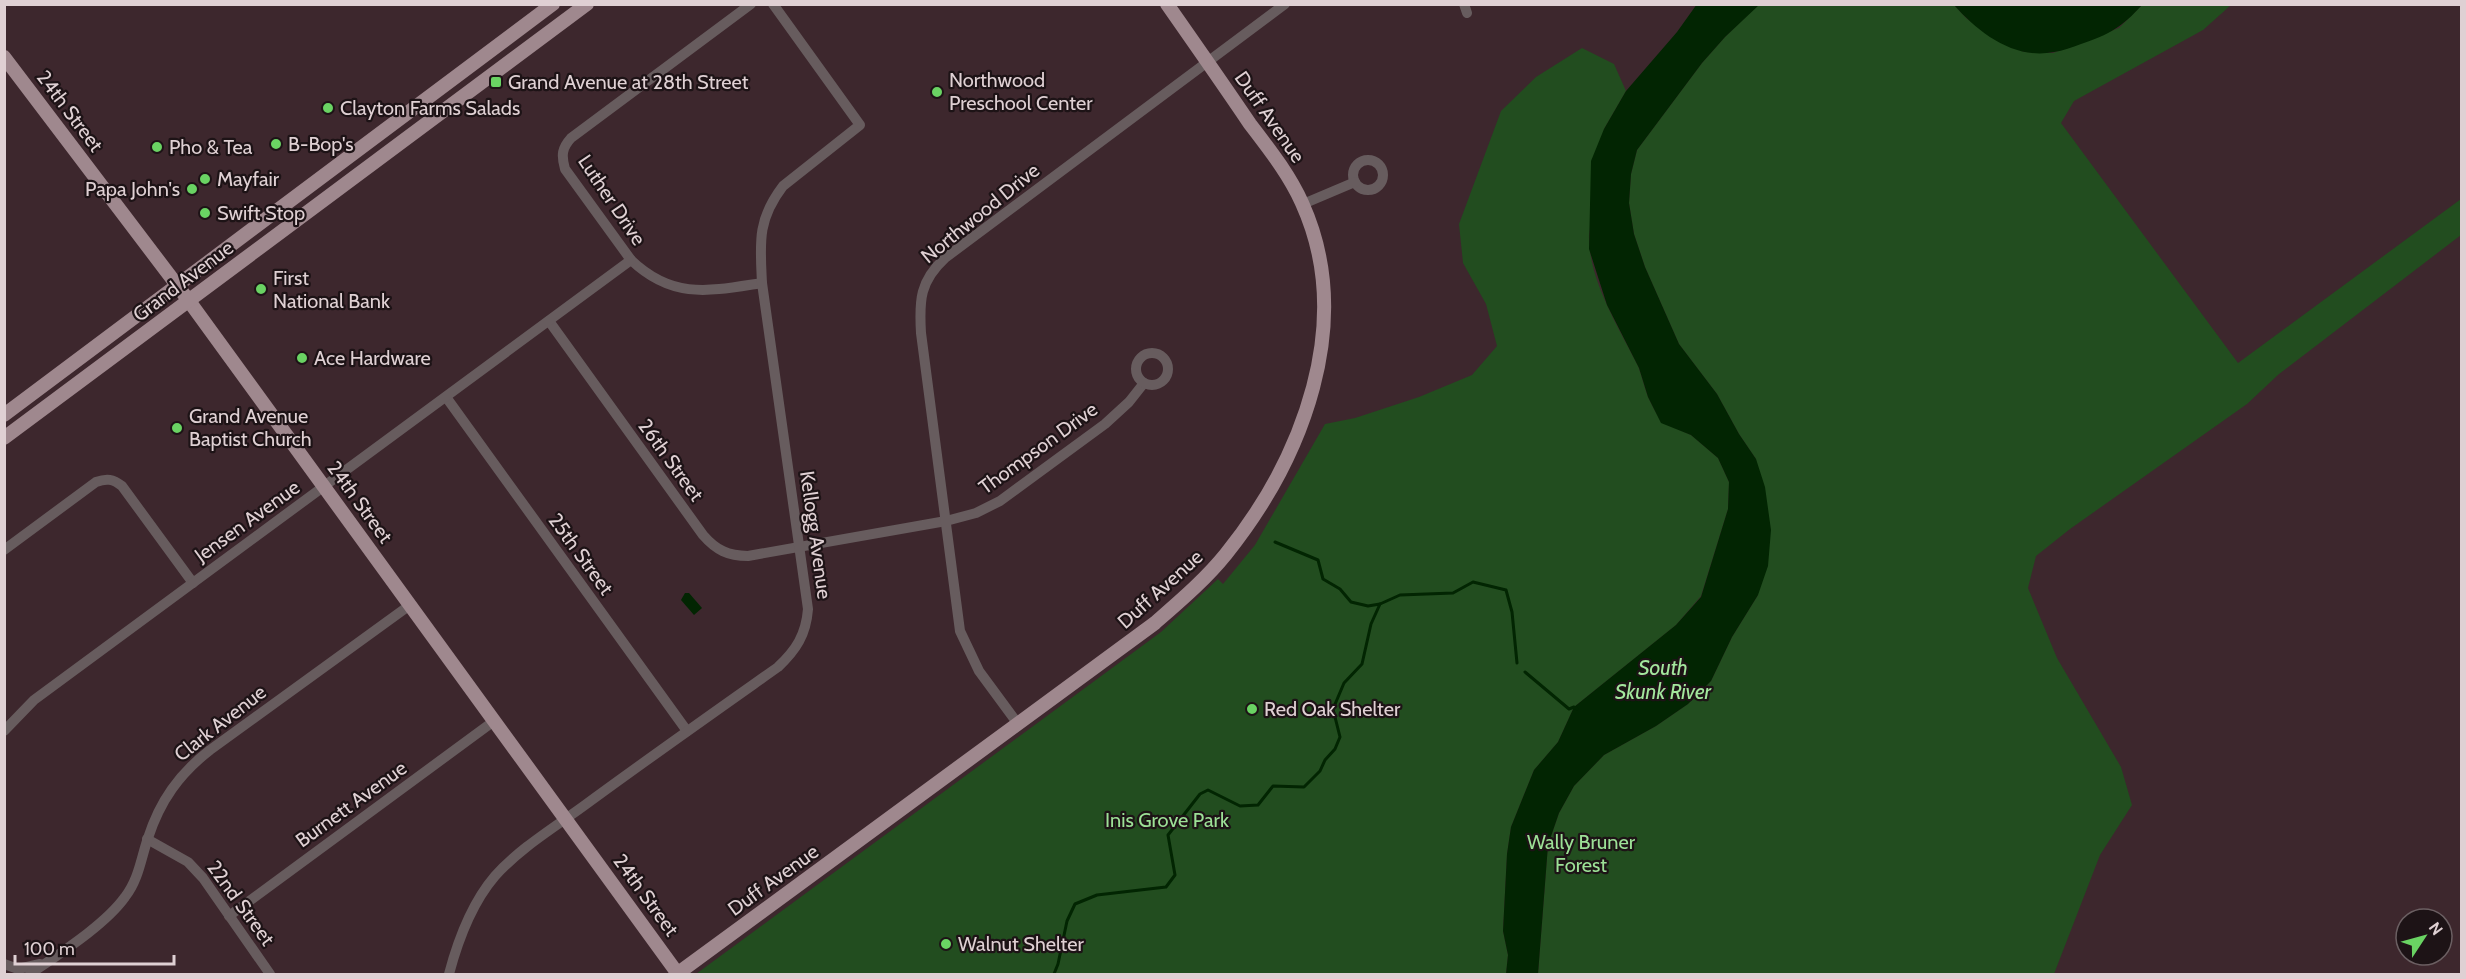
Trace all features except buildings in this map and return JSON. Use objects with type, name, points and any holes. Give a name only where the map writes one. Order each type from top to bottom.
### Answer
[{"type":"main road","name":"Grand Avenue","points":[[4,415],[553,4]]},
{"type":"main road","name":"Grand Avenue","points":[[4,438],[587,4]]},
{"type":"main road","name":"Duff Avenue","points":[[678,974],[1155,623],[1226,555],[1250,522],[1289,454],[1309,401],[1318,368],[1325,322],[1325,297],[1318,250],[1292,182],[1167,4]]},
{"type":"main road","name":"24th Street","points":[[4,57],[189,301],[678,974]]},
{"type":"street","name":"Luther Drive","points":[[751,4],[571,138],[564,146],[562,157],[565,169],[631,260],[644,273],[678,289],[712,291],[762,284]]},
{"type":"street","name":"Kellogg Avenue","points":[[449,975],[460,935],[495,876],[518,855],[566,819],[778,667],[801,641],[807,624],[808,609],[762,284],[761,227],[773,198],[793,176],[860,125],[773,4]]},
{"type":"street","name":"Northwood Drive","points":[[1017,724],[979,671],[960,631],[920,313],[926,280],[945,258],[1285,4]]},
{"type":"street","points":[[1302,204],[1355,182]]},
{"type":"street","name":"Jensen Avenue","points":[[4,731],[34,700],[631,260]]},
{"type":"street","name":"26th Street","points":[[549,321],[713,547],[724,553],[748,556],[799,546]]},
{"type":"street","name":"Thompson Drive","points":[[799,546],[946,521],[976,513],[1000,501],[1105,424],[1144,383]]},
{"type":"street","name":"25th Street","points":[[446,397],[687,731]]},
{"type":"street","points":[[4,550],[96,482],[106,478],[115,480],[122,486],[193,583]]},
{"type":"street","name":"Clark Avenue","points":[[30,975],[112,913],[126,896],[136,878],[147,839],[164,799],[195,761],[410,605]]},
{"type":"street","name":"Burnett Avenue","points":[[229,916],[494,721]]},
{"type":"street","name":"22nd Street","points":[[147,839],[188,862],[203,878],[270,975]]},
{"type":"street","name":"Clark Avenue","points":[[4,964],[18,969],[51,959]]},
{"type":"green space","name":"Wally Bruner Forest","points":[[1759,4],[1954,5],[1967,19],[2024,52],[2053,53],[2119,28],[2142,5],[2231,5],[2203,30],[2074,101],[2061,123],[2238,363],[2461,199],[2461,235],[2279,374],[2247,404],[2070,529],[2036,556],[2028,588],[2057,658],[2121,767],[2132,805],[2100,855],[2054,974],[1538,974],[1548,845],[1559,813],[1574,786],[1604,755],[1656,726],[1688,704],[1711,681],[1732,637],[1758,595],[1756,459],[1717,394],[1679,344],[1645,267],[1634,234],[1629,203],[1631,174],[1637,150],[1702,63]]},
{"type":"green space","name":"Inis Grove Park","points":[[1582,48],[1614,64],[1626,91],[1604,129],[1589,235],[1590,252],[1599,286],[1638,366],[1648,397],[1661,422],[1691,435],[1718,458],[1729,482],[1728,509],[1701,596],[1676,625],[1574,707],[1558,742],[1534,770],[1511,827],[1507,854],[1503,931],[1508,955],[1506,974],[696,974],[1161,632],[1218,579],[1223,584],[1255,545],[1325,424],[1355,418],[1419,397],[1472,375],[1497,346],[1486,304],[1463,263],[1459,224],[1501,111],[1536,77]]},
{"type":"water","name":"South Skunk River","points":[[1697,4],[1759,5],[1725,37],[1702,63],[1637,150],[1631,174],[1629,203],[1634,234],[1645,267],[1679,344],[1717,394],[1756,459],[1765,487],[1771,530],[1768,566],[1758,595],[1732,637],[1711,681],[1688,704],[1656,726],[1604,755],[1574,786],[1559,813],[1548,845],[1538,974],[1506,974],[1508,955],[1503,931],[1507,854],[1511,827],[1534,770],[1558,742],[1574,707],[1676,625],[1701,597],[1728,509],[1729,482],[1718,458],[1691,435],[1661,423],[1648,397],[1639,368],[1607,305],[1589,249],[1591,161],[1604,129],[1626,91],[1677,32]]},
{"type":"water","points":[[1954,5],[2142,5],[2122,24],[2100,37],[2061,51],[2039,53],[2025,52],[1998,42]]},
{"type":"water","points":[[685,593],[689,593],[702,608],[694,615],[681,600]]},
{"type":"waterway","points":[[1275,542],[1318,560],[1323,579],[1340,589],[1351,602],[1368,606],[1380,604]]},
{"type":"waterway","points":[[1054,974],[1067,921],[1075,904],[1097,895],[1166,887],[1175,875],[1168,835],[1200,794],[1208,790],[1240,806],[1258,805],[1273,786],[1304,787],[1320,771],[1340,737],[1333,709],[1344,683],[1362,664],[1371,624],[1380,604],[1400,595],[1453,593],[1473,582],[1506,590],[1512,612],[1517,663]]},
{"type":"waterway","points":[[1525,672],[1569,709],[1574,707],[1577,709]]},
{"type":"place","name":"Grand Avenue at 28th Street","points":[[496,82]]},
{"type":"place","name":"Northwood Preschool Center","points":[[937,92]]},
{"type":"place","name":"Clayton Farms Salads","points":[[328,108]]},
{"type":"place","name":"B-Bop's","points":[[276,144]]},
{"type":"place","name":"Pho & Tea","points":[[157,147]]},
{"type":"place","name":"Mayfair","points":[[205,179]]},
{"type":"place","name":"Papa John's","points":[[192,189]]},
{"type":"place","name":"Swift Stop","points":[[205,213]]},
{"type":"place","name":"First National Bank","points":[[261,289]]},
{"type":"place","name":"Ace Hardware","points":[[302,358]]},
{"type":"place","name":"Grand Avenue Baptist Church","points":[[177,428]]},
{"type":"place","name":"Red Oak Shelter","points":[[1252,709]]},
{"type":"place","name":"Walnut Shelter","points":[[946,944]]}]
